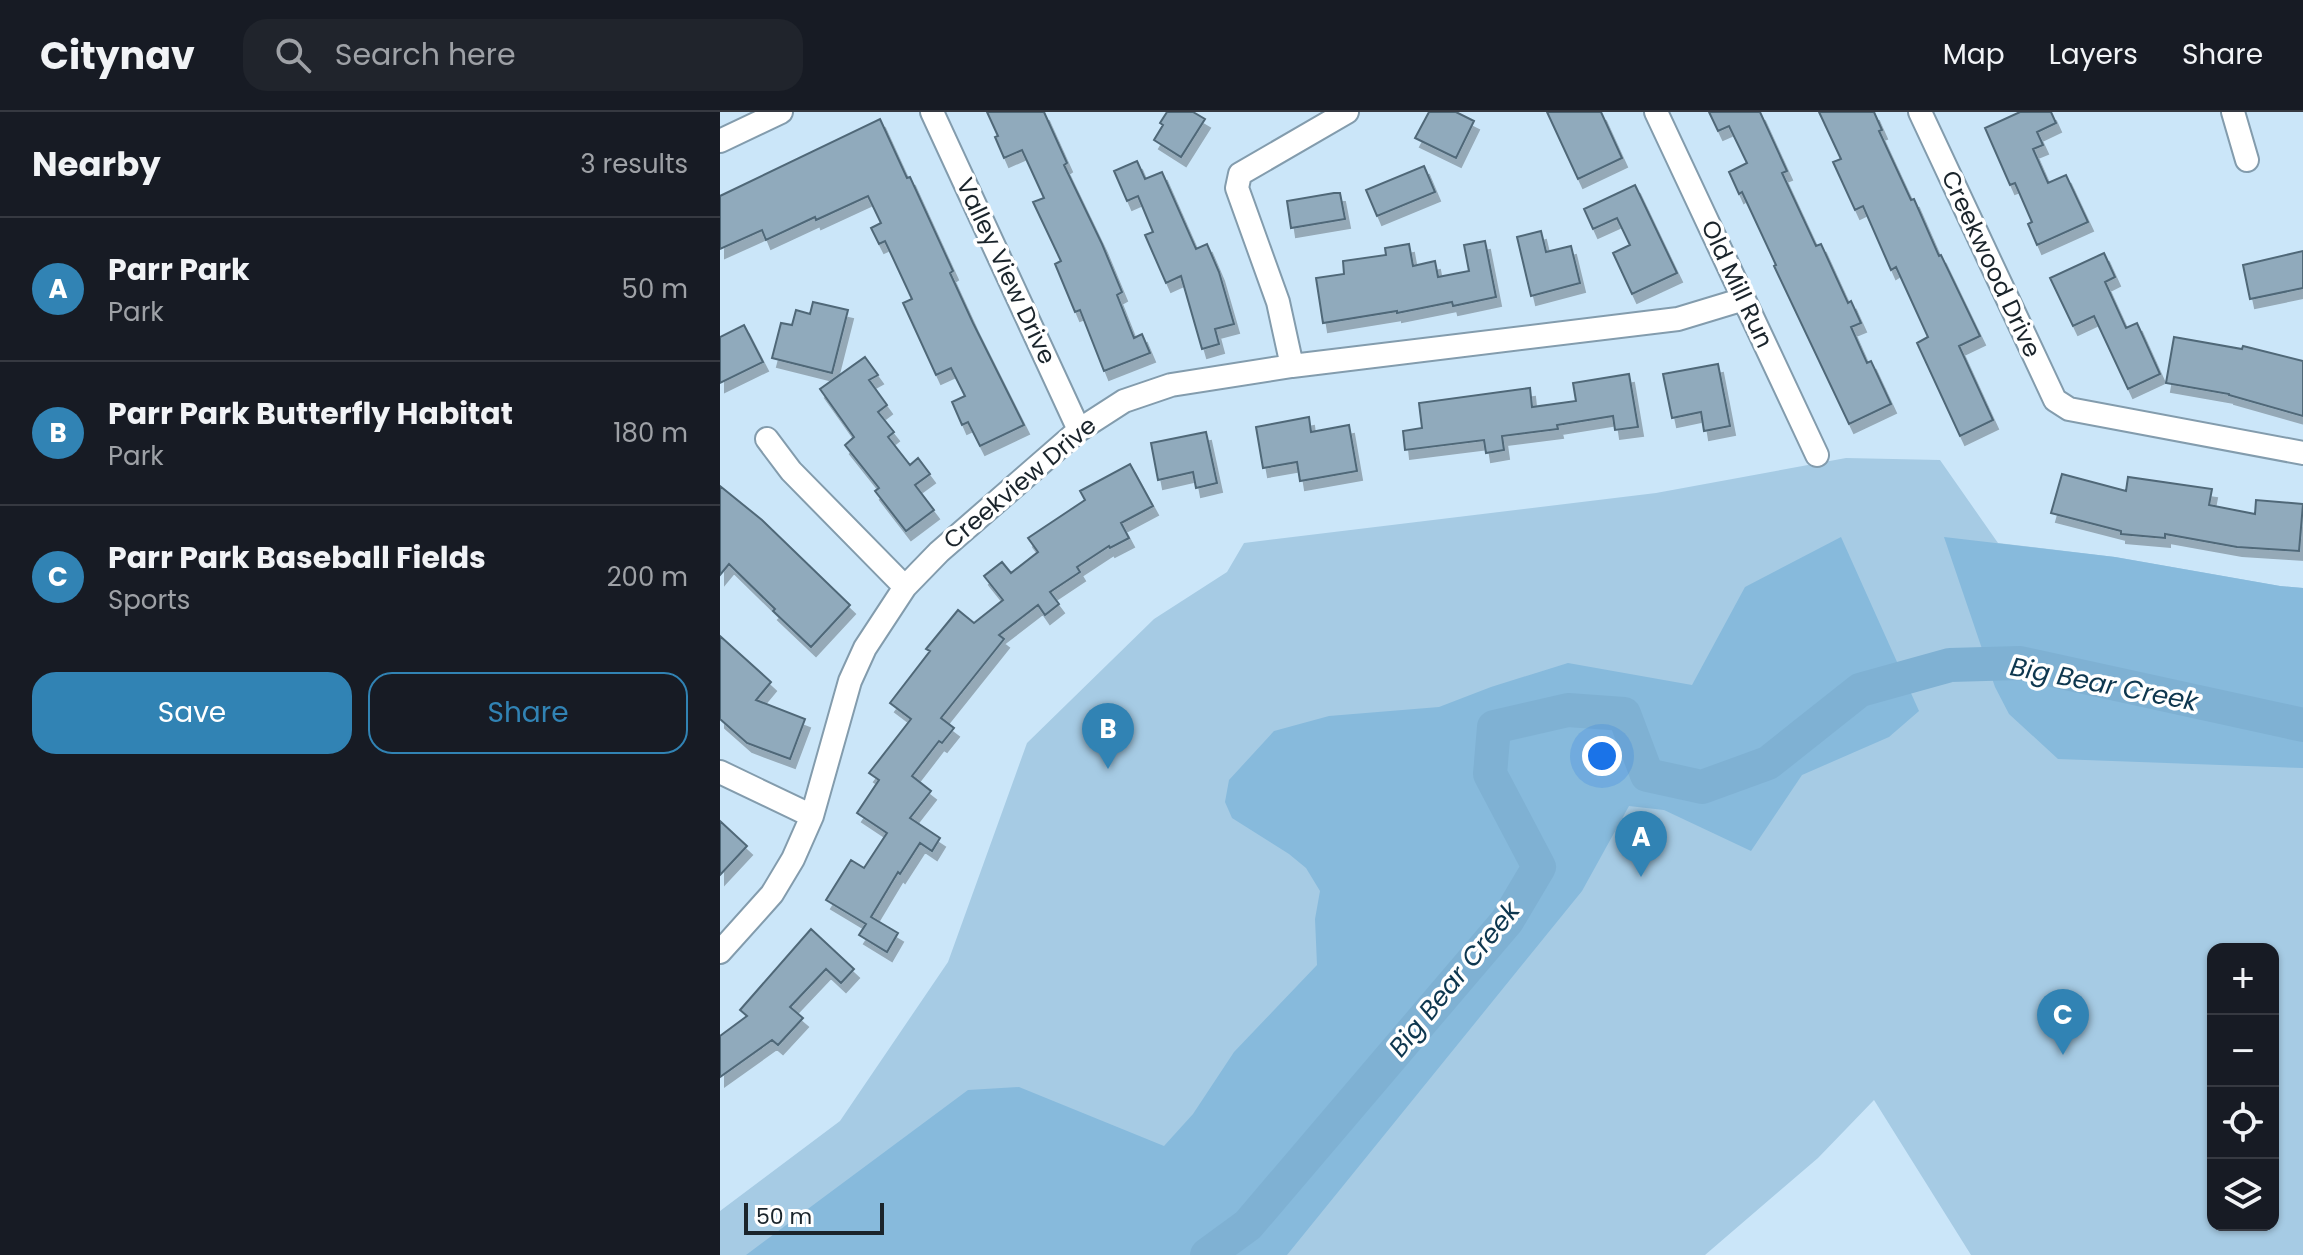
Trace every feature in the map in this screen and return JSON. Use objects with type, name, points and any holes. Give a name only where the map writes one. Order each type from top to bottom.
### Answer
[{"type":"street","points":[[720,141],[781,112]]},
{"type":"street","name":"Valley View Drive","points":[[932,112],[1079,430]]},
{"type":"street","points":[[1292,366],[1278,302],[1237,188],[1240,174],[1347,112]]},
{"type":"street","name":"Old Mill Run","points":[[1656,112],[1817,455]]},
{"type":"street","name":"Creekwood Drive","points":[[1920,112],[2055,400],[2069,409],[2303,453]]},
{"type":"street","points":[[2233,112],[2247,160]]},
{"type":"street","name":"Creekview Drive","points":[[720,952],[772,894],[793,859],[812,816],[850,681],[865,648],[905,587],[939,552],[1079,430],[1124,401],[1171,385],[1292,366],[1678,319],[1744,299]]},
{"type":"street","points":[[767,439],[791,471],[905,587]]},
{"type":"street","points":[[720,772],[812,816]]},
{"type":"shaded area","points":[[1846,458],[1940,460],[1998,543],[2115,557],[2303,588],[2303,1255],[1971,1255],[1874,1100],[1818,1158],[1705,1255],[720,1255],[720,1211],[840,1121],[948,962],[1027,743],[1154,619],[1227,572],[1244,543],[1656,493]]},
{"type":"shaded area","points":[[1841,537],[1919,711],[1889,737],[1802,775],[1751,851],[1664,810],[1629,806],[1582,891],[1287,1255],[746,1255],[968,1090],[1019,1087],[1164,1146],[1193,1114],[1234,1052],[1317,965],[1315,919],[1320,891],[1306,868],[1232,818],[1225,802],[1229,780],[1274,731],[1329,716],[1439,707],[1568,663],[1692,685],[1745,587]]},
{"type":"shaded area","points":[[1944,537],[2115,557],[2303,588],[2303,768],[2058,759],[2009,714],[1995,687]]},
{"type":"building","points":[[987,112],[1044,112],[1067,163],[1064,165],[1122,292],[1117,295],[1134,338],[1142,334],[1150,353],[1104,371],[1080,310],[1075,312],[1055,264],[1061,261],[1033,202],[1044,198],[1022,150],[1004,158]]},
{"type":"building","points":[[1167,112],[1193,112],[1205,119],[1181,157],[1154,140]]},
{"type":"building","points":[[1429,112],[1456,112],[1474,121],[1456,158],[1415,138]]},
{"type":"building","points":[[1547,112],[1601,112],[1622,158],[1578,179]]},
{"type":"building","points":[[1709,112],[1760,112],[1787,171],[1782,173],[1816,246],[1821,244],[1848,303],[1851,301],[1861,323],[1851,327],[1891,404],[1849,424],[1742,192],[1739,194],[1729,172],[1747,163],[1729,126],[1718,131]]},
{"type":"building","points":[[1819,112],[1874,112],[1882,130],[1879,131],[1911,200],[1914,199],[1980,336],[1959,346],[1993,420],[1960,436],[1917,343],[1928,337],[1896,267],[1891,270],[1863,206],[1855,210],[1833,162],[1841,159]]},
{"type":"building","points":[[2020,112],[2051,112],[2056,123],[2037,132],[2043,145],[2033,149],[2048,183],[2066,175],[2088,222],[2037,245],[2028,224],[2032,222],[2015,183],[2010,185],[1985,128]]},
{"type":"building","points":[[880,119],[953,271],[950,273],[973,323],[1024,425],[980,446],[968,422],[962,425],[952,402],[965,396],[951,368],[936,375],[903,303],[912,299],[885,241],[879,244],[871,228],[881,223],[868,196],[766,240],[762,230],[720,249],[720,196]]},
{"type":"building","points":[[1137,161],[1145,179],[1162,172],[1196,249],[1207,244],[1219,272],[1234,324],[1215,329],[1219,344],[1202,349],[1181,276],[1166,283],[1145,235],[1153,232],[1138,196],[1127,201],[1114,171]]},
{"type":"building","points":[[1424,166],[1435,192],[1377,216],[1366,190]]},
{"type":"building","points":[[1635,185],[1677,273],[1632,294],[1613,253],[1630,245],[1617,218],[1593,229],[1584,209]]},
{"type":"building","points":[[1340,193],[1345,219],[1291,228],[1287,201]]},
{"type":"building","points":[[1541,231],[1546,252],[1571,246],[1580,283],[1531,296],[1517,237]]},
{"type":"building","points":[[1485,241],[1496,297],[1453,306],[1452,302],[1323,323],[1316,278],[1344,274],[1343,261],[1386,255],[1385,248],[1409,244],[1413,266],[1435,261],[1438,277],[1469,271],[1464,245]]},
{"type":"building","points":[[2303,251],[2303,288],[2250,299],[2243,265]]},
{"type":"building","points":[[2104,253],[2115,277],[2105,282],[2126,328],[2137,323],[2160,374],[2128,389],[2094,316],[2073,326],[2050,278]]},
{"type":"building","points":[[813,302],[848,310],[832,373],[772,358],[781,323],[792,325],[796,310],[810,314]]},
{"type":"building","points":[[744,325],[763,362],[720,383],[720,337]]},
{"type":"building","points":[[2174,337],[2242,349],[2243,346],[2303,361],[2303,416],[2229,394],[2166,383]]},
{"type":"building","points":[[865,357],[878,375],[869,380],[887,405],[878,412],[894,432],[888,437],[910,465],[918,458],[930,474],[915,485],[934,510],[906,531],[875,491],[879,488],[845,445],[854,437],[820,389]]},
{"type":"building","points":[[1718,364],[1730,426],[1704,431],[1701,412],[1672,418],[1663,374]]},
{"type":"building","points":[[1629,374],[1638,427],[1615,430],[1613,416],[1557,425],[1558,429],[1502,436],[1504,450],[1486,453],[1484,440],[1405,450],[1403,431],[1422,428],[1419,403],[1530,388],[1532,407],[1576,401],[1573,383]]},
{"type":"building","points":[[1309,417],[1311,432],[1349,425],[1357,471],[1300,481],[1297,462],[1263,468],[1256,427]]},
{"type":"building","points":[[1206,432],[1217,483],[1196,488],[1193,472],[1158,480],[1151,443]]},
{"type":"building","points":[[1130,464],[1153,506],[1121,523],[1129,538],[1109,546],[1077,567],[1080,572],[1050,592],[1059,604],[1045,615],[1038,605],[999,635],[1004,639],[941,718],[954,728],[942,743],[939,741],[912,776],[931,791],[910,818],[940,838],[932,851],[920,843],[871,917],[898,933],[887,952],[859,935],[866,924],[826,900],[851,860],[864,868],[887,833],[857,813],[879,780],[869,773],[911,719],[890,703],[930,651],[926,649],[958,610],[974,623],[1003,600],[984,576],[1002,562],[1011,573],[1038,552],[1028,538],[1085,500],[1080,491]]},
{"type":"building","points":[[2062,474],[2126,491],[2128,477],[2212,489],[2209,505],[2255,514],[2256,500],[2303,504],[2299,551],[2237,547],[2165,534],[2165,538],[2121,534],[2121,531],[2051,513]]},
{"type":"building","points":[[720,486],[762,520],[850,605],[811,647],[729,564],[720,575]]},
{"type":"building","points":[[720,636],[771,682],[756,700],[805,719],[790,759],[747,743],[720,719]]},
{"type":"building","points":[[720,821],[747,846],[720,875]]},
{"type":"building","points":[[811,929],[854,969],[841,983],[826,969],[790,1007],[803,1018],[778,1045],[772,1040],[720,1077],[720,1036],[747,1016],[740,1010]]},
{"type":"waterway","name":"Big Bear Creek","points":[[1207,1255],[1248,1225],[1507,921],[1539,867],[1490,774],[1494,727],[1568,710],[1624,714],[1647,775],[1702,787],[1768,763],[1860,690],[1950,665],[2020,663],[2303,725]]},
{"type":"place","name":"Parr Park Butterfly Habitat","points":[[1108,769]]},
{"type":"place","name":"Parr Park","points":[[1641,877]]},
{"type":"place","name":"Parr Park Baseball Fields","points":[[2063,1055]]}]
